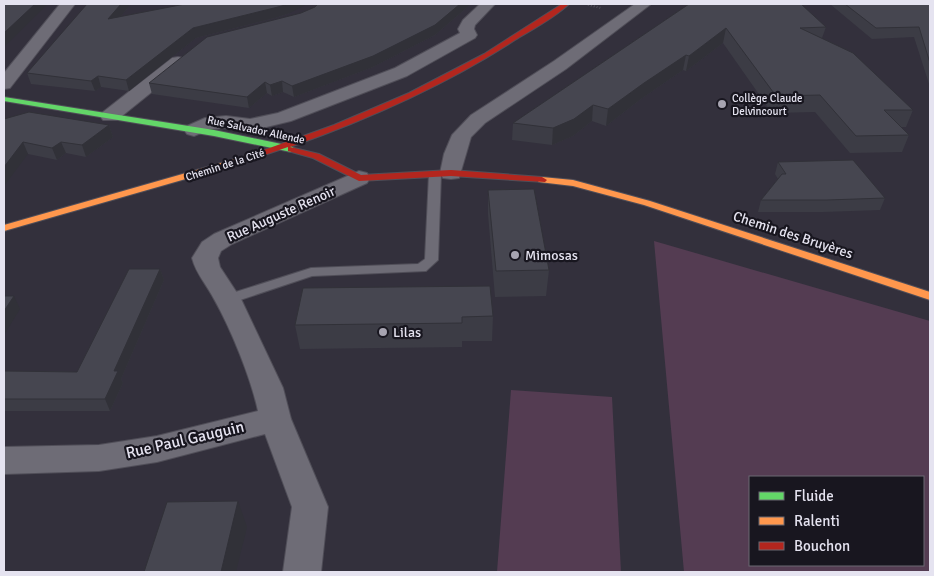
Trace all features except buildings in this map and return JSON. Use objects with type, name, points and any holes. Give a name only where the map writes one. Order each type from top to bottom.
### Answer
[{"type":"street","points":[[4,84],[68,4]]},
{"type":"street","points":[[194,130],[205,124],[226,122],[250,125],[284,117],[401,72],[469,35],[466,29],[468,22],[488,4]]},
{"type":"street","name":"Chemin de la Cité","points":[[4,228],[199,174],[326,132],[412,96],[499,51],[566,4]]},
{"type":"street","points":[[443,174],[462,135],[478,120],[560,65],[644,4]]},
{"type":"street","points":[[110,116],[188,55]]},
{"type":"street","name":"Rue Salvador Allende","points":[[4,99],[283,146],[316,156],[360,178],[443,174],[573,184],[647,203]]},
{"type":"street","name":"Rue Auguste Renoir","points":[[302,572],[310,507],[275,419],[268,388],[228,299],[207,267],[205,258],[211,247],[223,239],[360,178]]},
{"type":"street","name":"Chemin des Bruyères","points":[[647,203],[930,296]]},
{"type":"street","name":"Rue Paul Gauguin","points":[[4,461],[99,458],[157,449],[275,419]]},
{"type":"lane","points":[[228,299],[311,272],[421,268],[431,260],[436,190],[443,174]]},
{"type":"shaded area","points":[[654,241],[930,321],[930,572],[684,572]]},
{"type":"shaded area","points":[[511,390],[612,397],[621,572],[497,572]]},
{"type":"traffic: fast","points":[[4,99],[214,133],[291,149]]},
{"type":"traffic: slow","points":[[4,228],[235,162]]},
{"type":"traffic: slow","points":[[542,180],[573,183],[647,203],[930,296]]},
{"type":"traffic: jam","points":[[235,162],[337,127],[412,95],[486,55],[566,4]]},
{"type":"traffic: jam","points":[[291,149],[316,156],[359,178],[451,173],[542,180]]},
{"type":"place","name":"Collège Claude Delvincourt","points":[[722,104]]},
{"type":"place","name":"Mimosas","points":[[515,255]]},
{"type":"place","name":"Lilas","points":[[383,332]]}]
